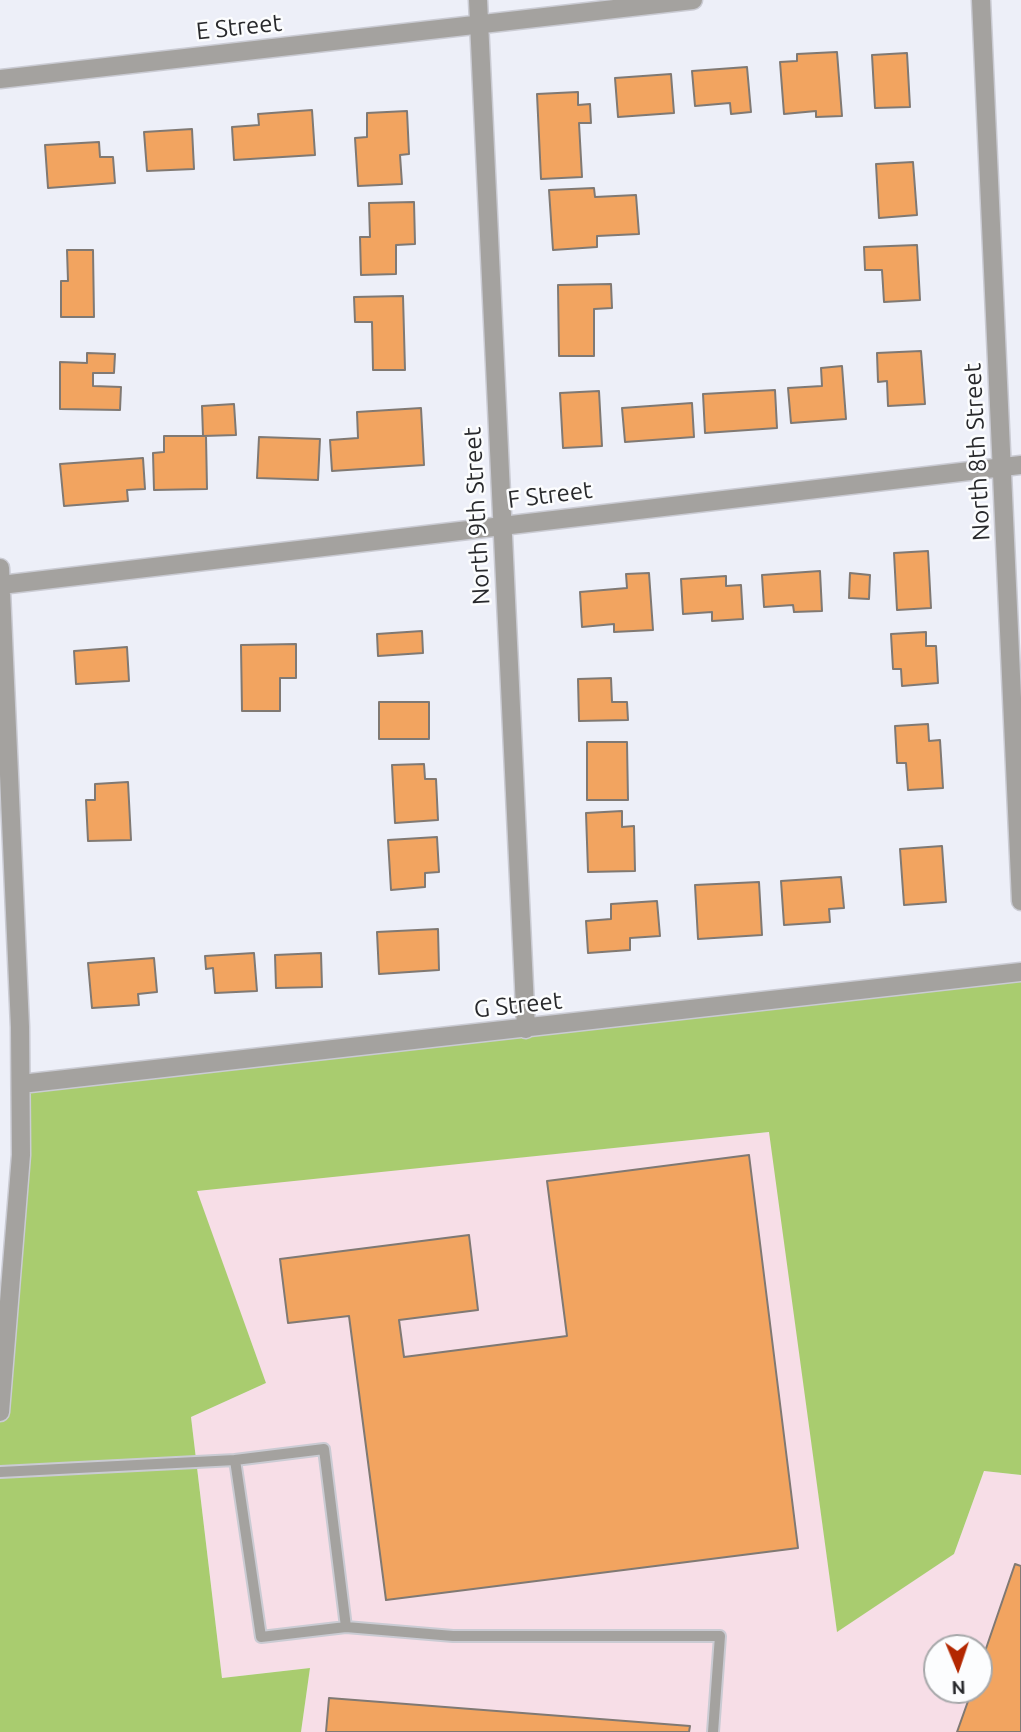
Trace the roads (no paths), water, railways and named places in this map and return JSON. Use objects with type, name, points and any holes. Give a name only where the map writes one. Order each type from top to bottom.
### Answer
[{"type":"street","name":"North 9th Street","points":[[478,0],[526,1029]]},
{"type":"street","name":"E Street","points":[[0,79],[693,0]]},
{"type":"street","name":"North 8th Street","points":[[981,0],[1021,901]]},
{"type":"street","name":"F Street","points":[[1,584],[1021,465]]},
{"type":"street","points":[[0,568],[21,1084],[21,1156],[5,1303],[0,1412]]},
{"type":"street","name":"G Street","points":[[21,1084],[1021,972]]},
{"type":"lane","points":[[0,1472],[235,1460],[324,1449],[346,1627]]},
{"type":"lane","points":[[235,1460],[261,1637],[346,1627],[453,1636],[720,1636],[713,1732]]}]
